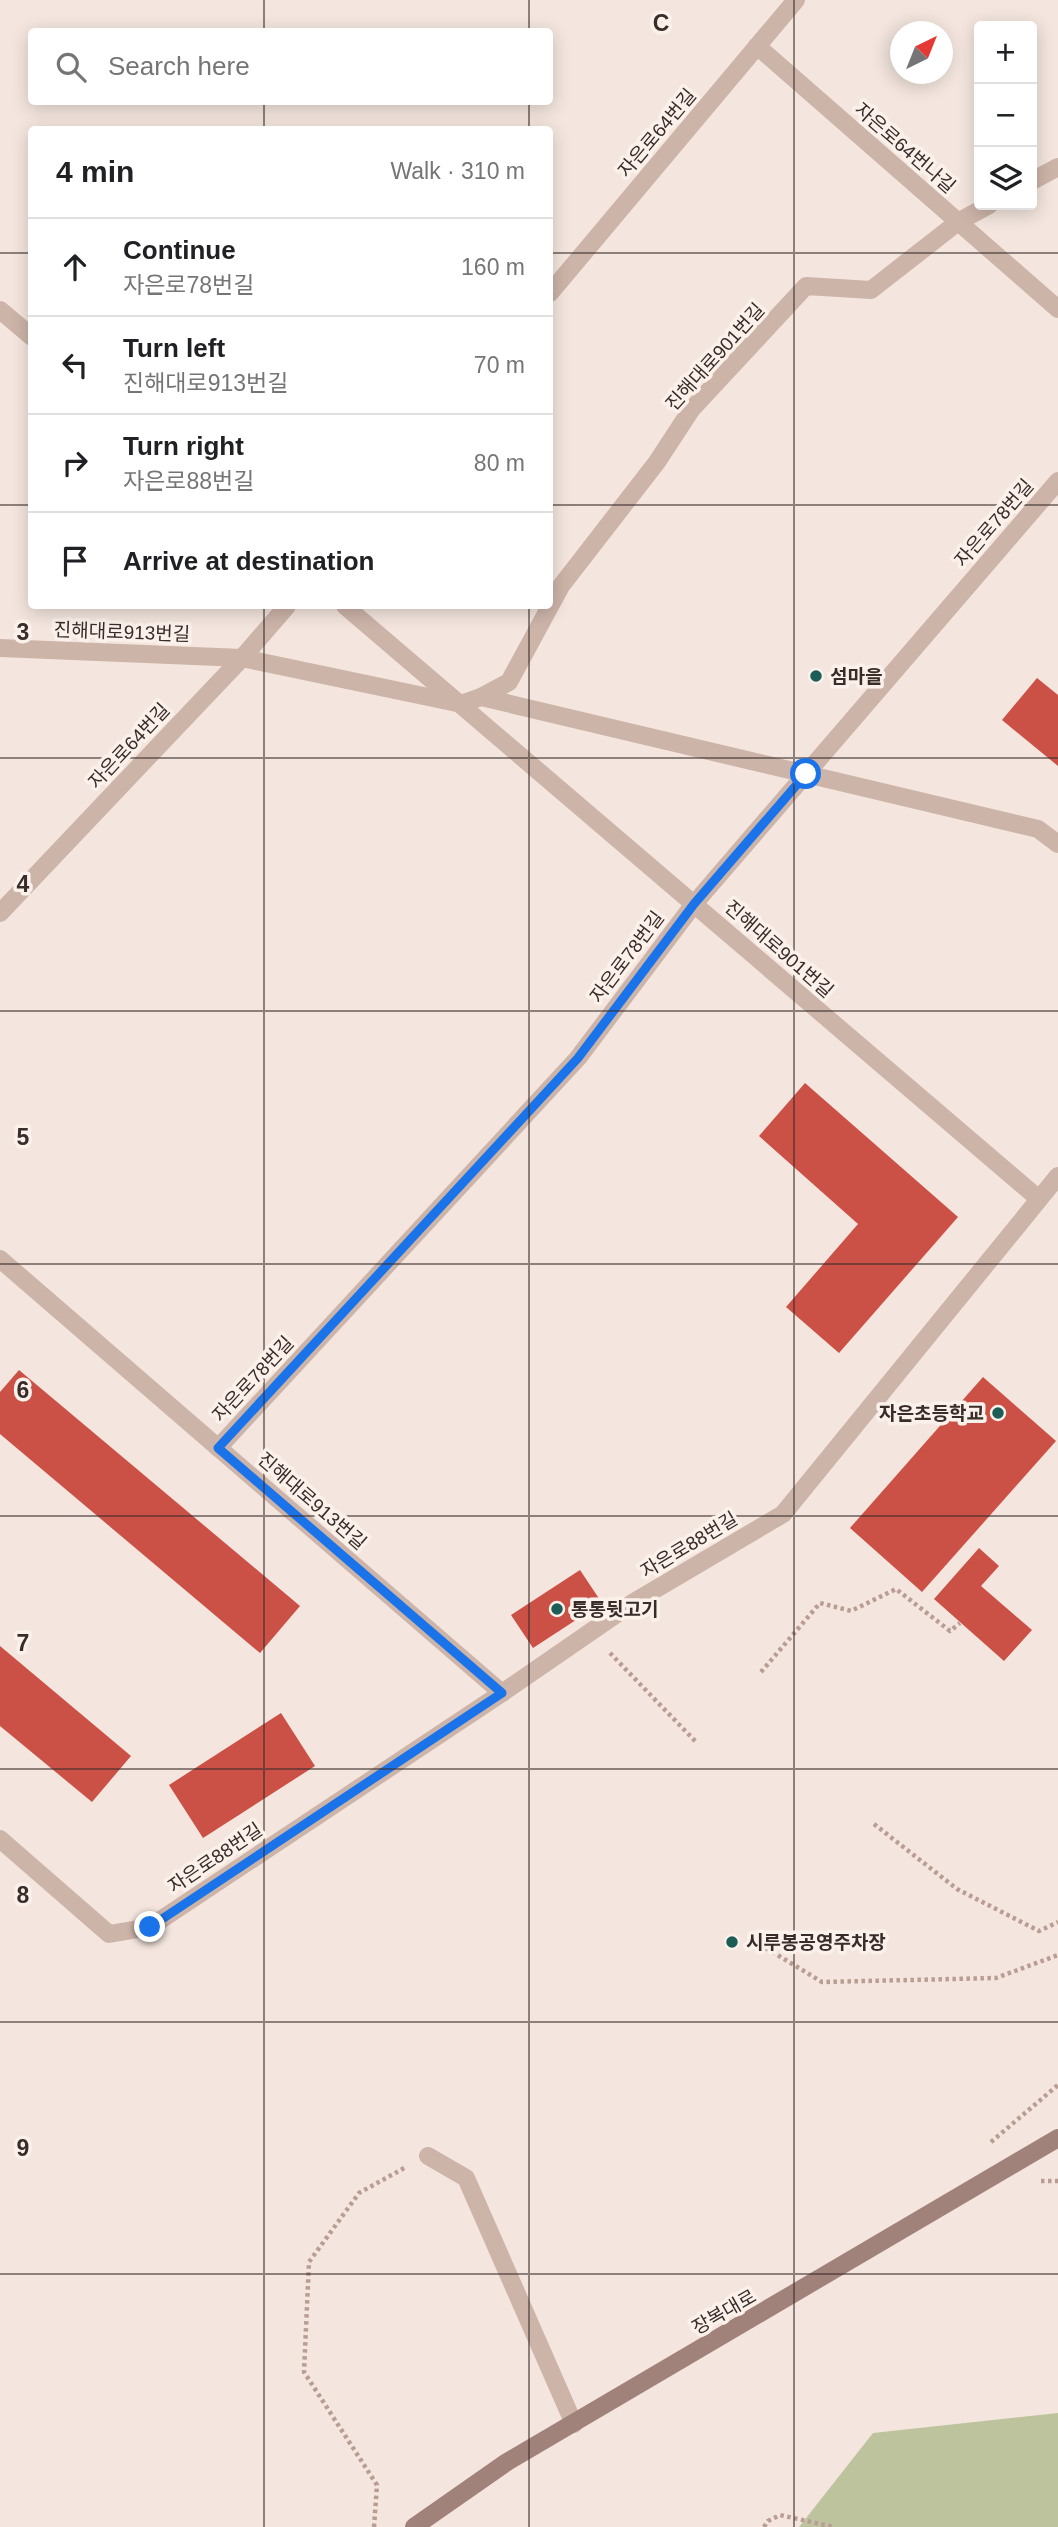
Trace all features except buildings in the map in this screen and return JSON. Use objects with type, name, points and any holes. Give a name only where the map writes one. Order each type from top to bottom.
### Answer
[{"type":"street","name":"자은로64번길","points":[[553,289],[796,0]]},
{"type":"street","name":"자은로64번나길","points":[[757,46],[1058,309]]},
{"type":"street","points":[[1037,178],[1058,167]]},
{"type":"street","points":[[958,222],[980,210]]},
{"type":"street","name":"진해대로901번길","points":[[553,601],[561,586],[657,462],[691,410],[806,286],[871,290],[958,222]]},
{"type":"street","points":[[0,310],[28,334]]},
{"type":"street","name":"자은로78번길","points":[[218,1448],[578,1058],[694,904],[1058,481]]},
{"type":"street","name":"자은로64번길","points":[[0,914],[242,658],[284,609]]},
{"type":"street","name":"진해대로901번길","points":[[349,609],[1039,1199]]},
{"type":"street","name":"진해대로901번길","points":[[461,704],[509,682],[549,609]]},
{"type":"street","name":"진해대로913번길","points":[[0,648],[242,658],[461,704]]},
{"type":"street","points":[[481,697],[1038,829],[1058,844]]},
{"type":"street","name":"자은로88번길","points":[[0,1839],[109,1934],[150,1927],[634,1602],[783,1514],[1058,1176]]},
{"type":"street","name":"진해대로913번길","points":[[0,1259],[502,1693]]},
{"type":"street","name":"장복대로","points":[[414,2527],[507,2462],[1058,2138]]},
{"type":"street","points":[[428,2156],[466,2178],[574,2424]]},
{"type":"path","points":[[761,1672],[820,1603],[851,1611],[895,1589],[950,1632],[960,1623]]},
{"type":"path","points":[[590,1632],[697,1743]]},
{"type":"path","points":[[874,1824],[957,1889],[1039,1931],[1058,1922]]},
{"type":"path","points":[[766,1948],[822,1982],[996,1978],[1058,1955]]},
{"type":"path","points":[[990,2143],[1058,2085]]},
{"type":"path","points":[[374,2527],[377,2485],[304,2372],[309,2262],[359,2193],[428,2156]]},
{"type":"path","points":[[764,2527],[768,2521],[780,2515],[834,2527]]},
{"type":"green space","points":[[1058,2413],[1058,2527],[799,2527],[873,2433]]},
{"type":"place","name":"섬마을","points":[[816,676]]},
{"type":"place","name":"자은초등학교","points":[[998,1413]]},
{"type":"place","name":"통통뒷고기","points":[[557,1609]]},
{"type":"place","name":"시루봉공영주차장","points":[[732,1942]]},
{"type":"route","points":[[150,1927],[502,1693],[218,1448],[578,1058],[694,904],[806,774]]}]
